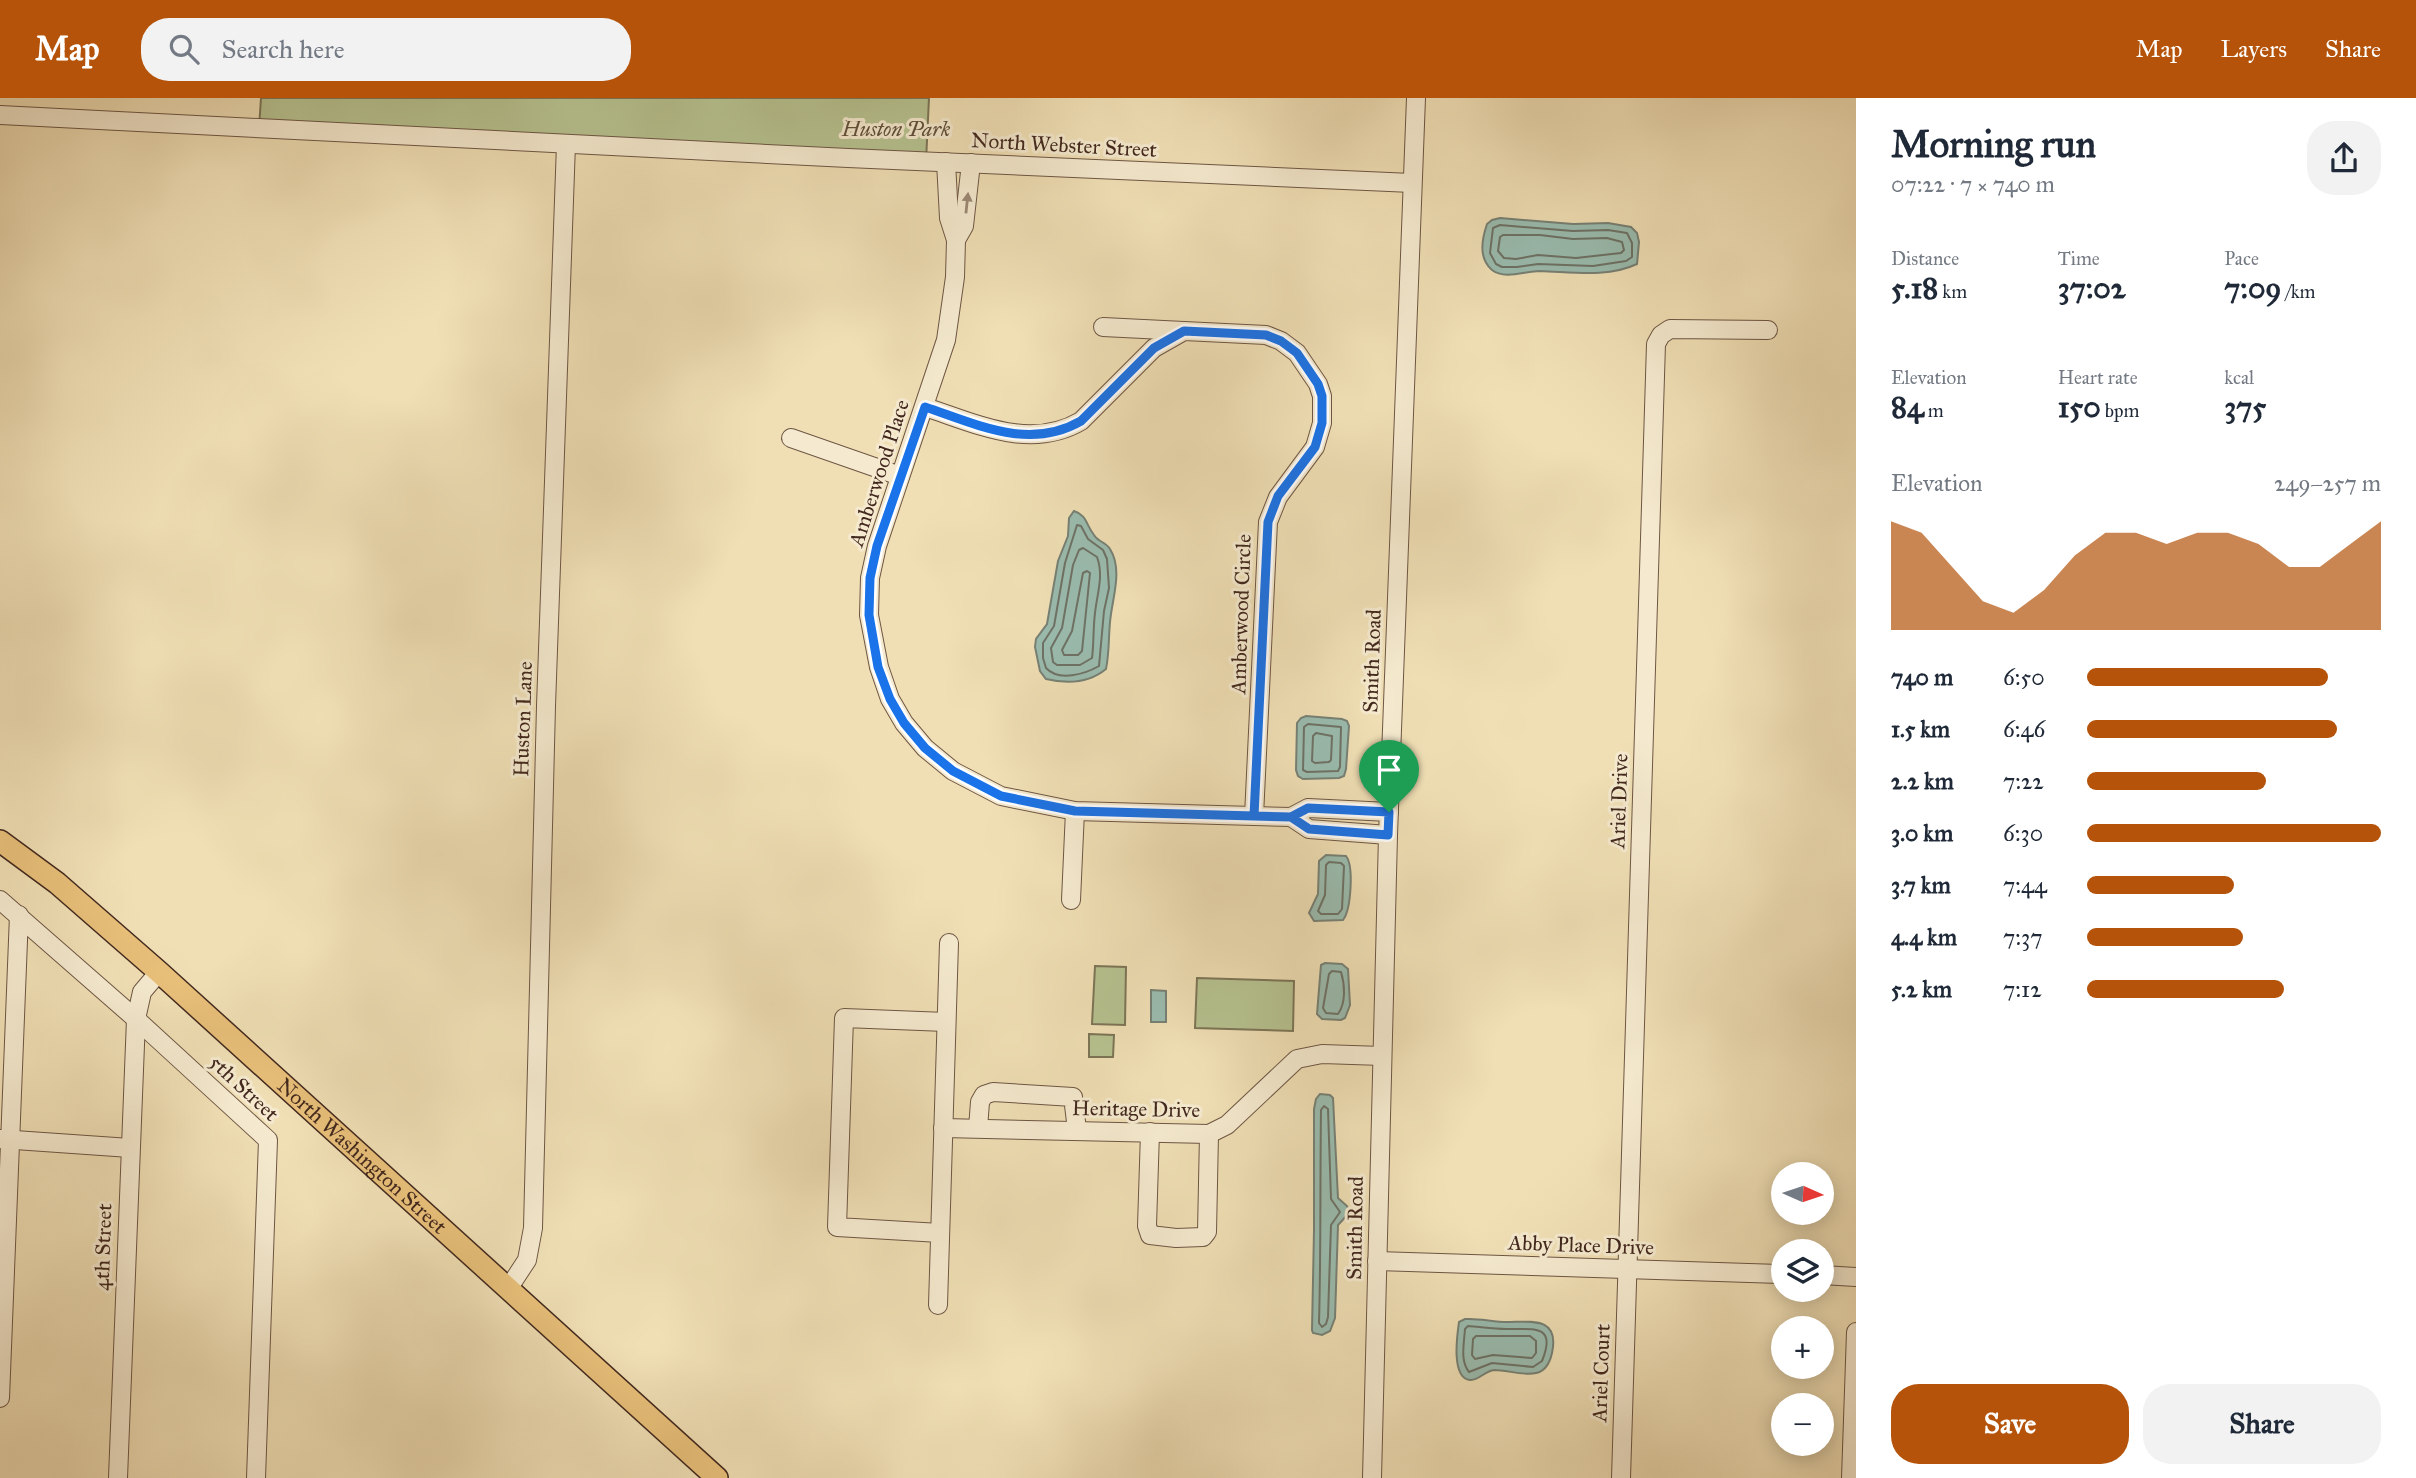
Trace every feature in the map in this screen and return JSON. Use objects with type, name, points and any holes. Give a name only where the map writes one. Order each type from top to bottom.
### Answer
[{"type":"main road","name":"North Washington Street","points":[[0,841],[57,883],[159,972],[717,1478]]},
{"type":"street","name":"Smith Road","points":[[1372,1478],[1388,835],[1416,98]]},
{"type":"street","name":"North Webster Street","points":[[0,115],[1412,183]]},
{"type":"street","name":"Huston Lane","points":[[508,1289],[521,1273],[527,1260],[533,1228],[545,706],[566,144]]},
{"type":"street","name":"Amberwood Place","points":[[946,162],[949,218],[956,240],[946,340],[877,546],[870,578],[869,615],[878,667],[890,699],[904,723],[925,748],[953,771],[1001,796],[1075,811],[1291,817],[1308,808],[1389,812]]},
{"type":"street","name":"Amberwood Place","points":[[956,240],[964,226],[971,163]]},
{"type":"street","name":"Amberwood Circle","points":[[1102,327],[1266,335],[1281,341],[1297,353],[1318,384],[1322,396],[1322,423],[1315,447],[1278,496],[1268,522],[1254,816]]},
{"type":"street","name":"Ariel Drive","points":[[1628,1269],[1656,344],[1661,335],[1670,329],[1768,331]]},
{"type":"street","points":[[925,407],[1010,435],[1037,435],[1069,428],[1081,421],[1154,348],[1184,331]]},
{"type":"street","points":[[791,438],[900,476]]},
{"type":"street","points":[[1071,900],[1075,811]]},
{"type":"street","name":"Amberwood Place","points":[[1291,817],[1309,829],[1388,835]]},
{"type":"street","name":"5th Street","points":[[0,900],[268,1140],[256,1478]]},
{"type":"street","points":[[0,1398],[5,1140],[19,915]]},
{"type":"street","points":[[938,1305],[948,943]]},
{"type":"street","name":"4th Street","points":[[118,1478],[136,1019],[142,992],[159,972]]},
{"type":"street","points":[[940,1233],[837,1227],[844,1018],[946,1022]]},
{"type":"street","name":"Heritage Drive","points":[[943,1128],[1209,1134],[1227,1125],[1297,1059],[1322,1054],[1382,1056]]},
{"type":"street","points":[[978,1128],[980,1102],[984,1095],[993,1092],[1073,1097],[1077,1130]]},
{"type":"street","points":[[1150,1132],[1147,1226],[1150,1235],[1176,1238],[1203,1237],[1207,1232],[1209,1134]]},
{"type":"street","points":[[5,1140],[130,1148]]},
{"type":"street","name":"Abby Place Drive","points":[[1377,1261],[1771,1274]]},
{"type":"street","name":"Ariel Court","points":[[1620,1478],[1628,1269]]},
{"type":"street","points":[[1834,1275],[1856,1276]]},
{"type":"street","points":[[1851,1478],[1856,1332]]},
{"type":"green space","name":"Huston Park","points":[[261,98],[929,98],[926,162],[259,128]]},
{"type":"green space","points":[[1095,966],[1126,967],[1125,1025],[1092,1024]]},
{"type":"green space","points":[[1197,978],[1294,981],[1293,1031],[1195,1028]]},
{"type":"green space","points":[[1089,1034],[1114,1035],[1113,1057],[1089,1057]]},
{"type":"water","points":[[1500,218],[1573,224],[1608,223],[1631,227],[1637,233],[1639,242],[1637,264],[1602,273],[1497,273],[1485,260],[1482,248],[1487,224]]},
{"type":"water","points":[[1074,511],[1081,515],[1096,537],[1110,549],[1116,564],[1116,581],[1106,669],[1085,680],[1062,682],[1046,679],[1040,671],[1035,647],[1036,639],[1047,624],[1058,561],[1068,536],[1069,518]]},
{"type":"water","points":[[1306,716],[1347,721],[1349,726],[1344,776],[1303,779],[1298,776],[1297,723]]},
{"type":"water","points":[[1326,855],[1346,856],[1348,861],[1350,898],[1343,920],[1314,921],[1309,913],[1318,894],[1319,861]]},
{"type":"water","points":[[1342,964],[1348,969],[1350,1005],[1345,1018],[1341,1020],[1322,1019],[1317,1014],[1321,965]]},
{"type":"water","points":[[1151,990],[1166,991],[1166,1022],[1151,1022]]},
{"type":"water","points":[[1320,1094],[1333,1098],[1338,1198],[1350,1212],[1338,1225],[1335,1318],[1330,1331],[1322,1335],[1313,1333],[1312,1330],[1314,1109]]},
{"type":"water","points":[[1465,1319],[1533,1322],[1547,1327],[1552,1333],[1553,1341],[1549,1363],[1536,1373],[1494,1370],[1473,1380],[1464,1378],[1458,1364],[1457,1346],[1459,1322]]},
{"type":"route","points":[[1389,812],[1308,808],[1291,817],[1254,816],[1075,811],[1001,796],[953,771],[925,748],[904,723],[890,699],[878,667],[869,615],[870,578],[877,546],[925,407],[1010,435],[1037,435],[1069,428],[1081,421],[1154,348],[1184,331],[1266,335],[1281,341],[1297,353],[1318,384],[1322,396],[1322,423],[1315,447],[1278,496],[1268,522],[1254,816],[1291,817],[1309,829],[1388,835],[1389,812]]}]
